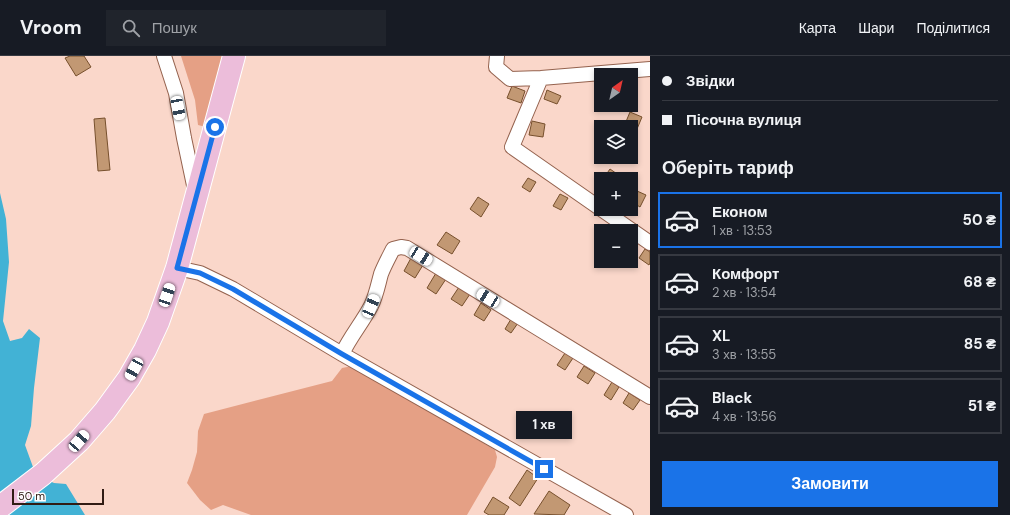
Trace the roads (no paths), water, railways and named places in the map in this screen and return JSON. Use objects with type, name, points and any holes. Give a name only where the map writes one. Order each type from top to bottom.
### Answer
[{"type":"main road","points":[[0,507],[43,474],[79,441],[105,411],[129,378],[145,350],[158,322],[177,268],[234,56]]},
{"type":"street","points":[[164,56],[176,93],[196,194]]},
{"type":"street","points":[[497,56],[496,67],[510,79],[541,78],[650,69]]},
{"type":"street","points":[[541,78],[512,147],[594,204]]},
{"type":"street","points":[[611,216],[650,243]]},
{"type":"street","points":[[342,354],[347,342],[371,306],[377,293],[386,263],[393,249],[400,247],[407,248],[650,397]]},
{"type":"street","points":[[177,268],[200,273],[233,289],[342,354],[626,515]]},
{"type":"water","points":[[0,193],[6,219],[9,262],[3,321],[10,341],[22,338],[29,329],[40,338],[31,426],[25,445],[33,467],[45,479],[54,483],[66,484],[85,515],[0,515]]}]
